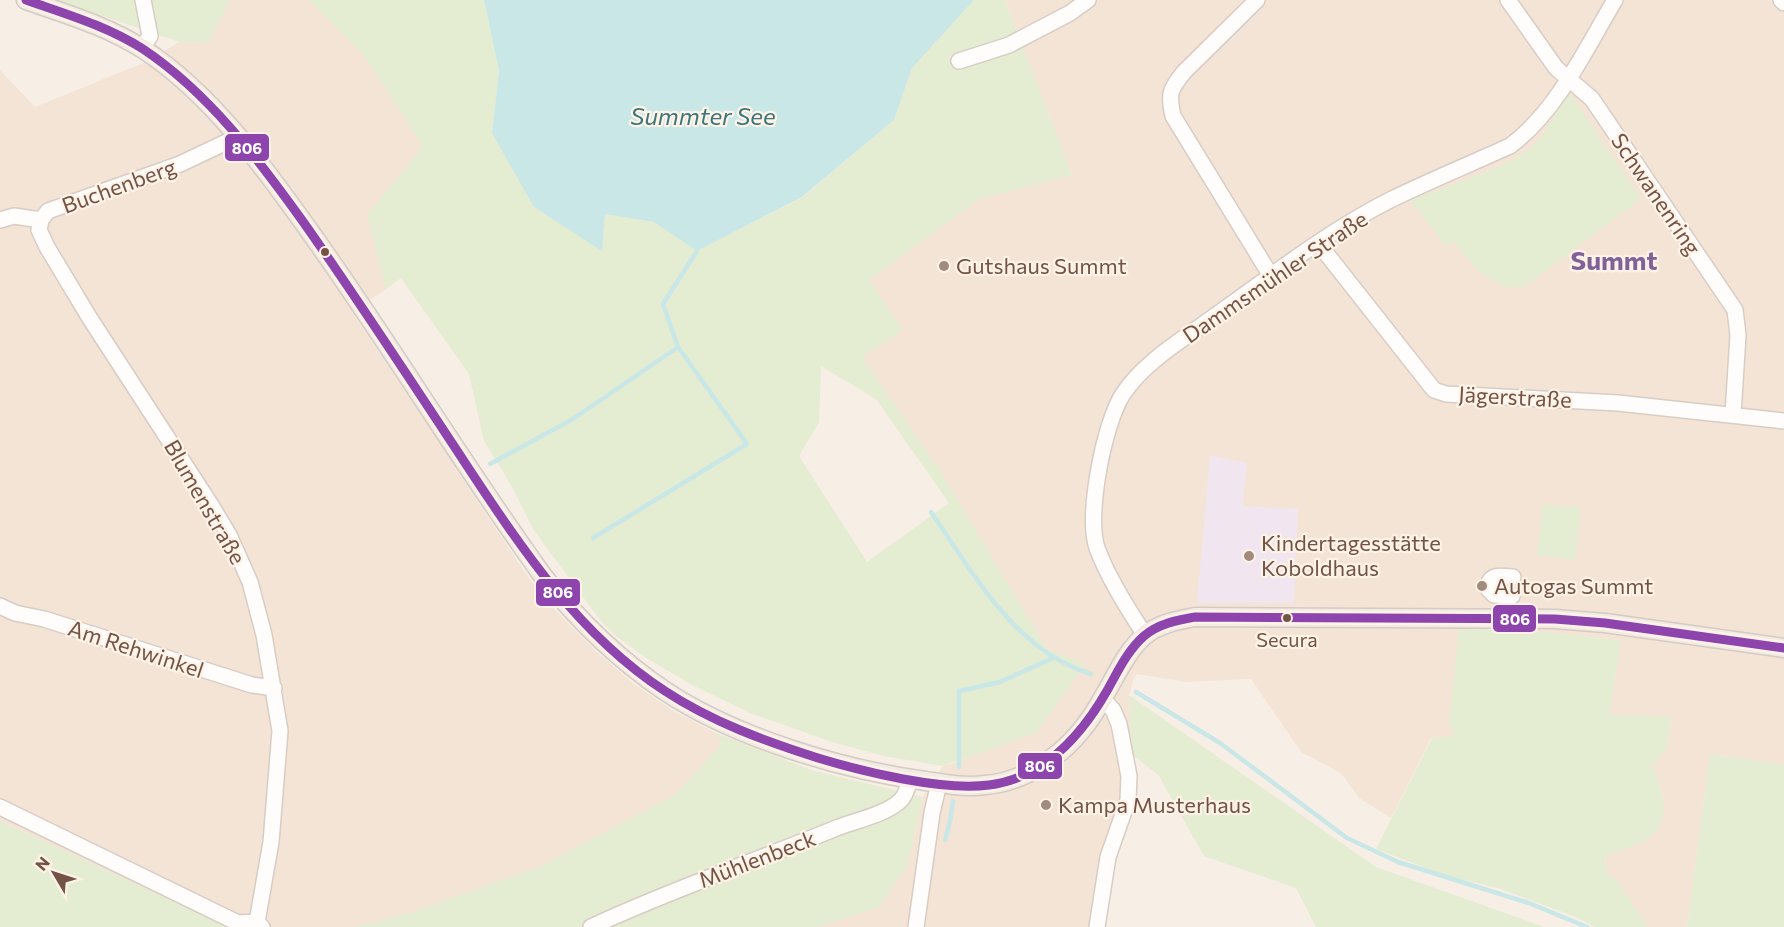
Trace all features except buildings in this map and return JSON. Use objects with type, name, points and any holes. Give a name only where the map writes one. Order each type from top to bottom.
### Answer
[{"type":"main road","points":[[26,0],[99,26],[142,48],[175,73],[203,99],[265,170],[329,258],[538,569],[564,602],[610,649],[659,687],[689,706],[787,748],[861,769],[910,779],[986,785],[1007,781],[1041,766],[1071,742],[1103,699],[1126,658],[1146,635],[1172,622],[1195,617],[1511,618],[1605,623],[1784,648]]},
{"type":"street","points":[[142,48],[150,36],[143,0]]},
{"type":"street","points":[[959,61],[1009,45],[1070,13],[1088,0]]},
{"type":"street","points":[[1257,0],[1184,72],[1174,85],[1169,98],[1173,116],[1271,276]]},
{"type":"street","name":"Schwanenring","points":[[1508,0],[1556,68],[1592,99],[1735,310],[1738,334],[1733,414]]},
{"type":"street","name":"Dammsmühler Straße","points":[[1146,635],[1109,574],[1096,546],[1094,516],[1098,475],[1112,416],[1123,394],[1141,373],[1179,342],[1318,243],[1389,201],[1510,146],[1536,124],[1568,78],[1615,0]]},
{"type":"street","name":"Buchenberg","points":[[0,220],[14,216],[41,220],[48,211],[180,164],[237,137]]},
{"type":"street","name":"Blumenstraße","points":[[41,220],[39,230],[47,247],[229,535],[250,582],[264,635],[280,731],[271,842],[259,925]]},
{"type":"street","name":"Jägerstraße","points":[[1318,243],[1434,390],[1446,394],[1618,403],[1784,421]]},
{"type":"street","points":[[1512,596],[1494,595],[1488,589],[1488,583],[1496,576],[1513,577]]},
{"type":"street","name":"Am Rehwinkel","points":[[0,606],[252,685],[274,688]]},
{"type":"street","points":[[1096,927],[1108,857],[1128,800],[1130,777],[1119,724],[1113,710],[1103,699]]},
{"type":"street","name":"Mühlenbeck","points":[[591,927],[655,898],[770,856],[854,821],[873,816],[901,800],[910,779]]},
{"type":"street","points":[[919,925],[932,813],[939,783]]},
{"type":"street","points":[[0,807],[238,923],[259,925]]},
{"type":"shaded area","points":[[230,0],[309,0],[363,54],[422,145],[408,166],[367,214],[386,289],[352,312],[432,431],[469,467],[455,468],[531,581],[555,610],[598,653],[634,684],[675,712],[716,733],[722,743],[677,794],[539,867],[410,913],[356,927],[228,927],[0,821],[0,70],[35,107],[148,61],[179,42],[208,43]]},
{"type":"shaded area","points":[[1005,0],[1784,0],[1784,765],[1710,754],[1687,927],[1648,927],[1618,882],[1607,874],[1605,856],[1644,841],[1663,796],[1653,766],[1667,748],[1671,717],[1609,715],[1621,640],[1519,630],[1459,629],[1455,736],[1431,738],[1391,818],[1359,798],[1341,773],[1301,752],[1251,679],[1185,682],[1137,674],[1129,695],[1132,754],[1105,927],[816,927],[878,908],[906,868],[923,797],[943,766],[961,761],[1084,665],[1047,649],[939,469],[862,357],[869,280],[979,199],[1072,175]]},
{"type":"shaded area","name":"Kindertagesstätte Koboldhaus","points":[[1210,455],[1247,463],[1243,506],[1298,509],[1294,603],[1197,603]]},
{"type":"green space","points":[[56,0],[230,0],[208,43],[179,42]]},
{"type":"green space","points":[[309,0],[484,0],[499,71],[492,133],[602,250],[605,214],[654,222],[697,251],[803,197],[894,120],[912,68],[974,0],[1005,0],[1072,175],[979,199],[869,280],[903,330],[862,357],[939,469],[1047,649],[1085,664],[1036,733],[943,766],[884,756],[835,743],[750,713],[690,684],[642,655],[617,637],[600,620],[533,529],[514,490],[484,441],[469,374],[401,278],[386,289],[367,214],[408,166],[422,145],[363,54]],"holes":[[[821,366],[876,399],[949,503],[867,562],[799,456],[819,422]]]},
{"type":"green space","points":[[1569,92],[1641,199],[1524,287],[1504,287],[1477,270],[1453,241],[1446,246],[1410,200],[1477,175],[1526,151],[1541,137]]},
{"type":"green space","points":[[1543,504],[1581,508],[1575,560],[1537,555]]},
{"type":"green space","points":[[1459,629],[1519,630],[1621,640],[1609,715],[1671,716],[1667,748],[1653,766],[1663,797],[1664,807],[1660,825],[1654,834],[1644,841],[1605,857],[1607,874],[1618,882],[1648,927],[1595,927],[1576,917],[1498,888],[1447,876],[1376,849],[1432,738],[1455,736],[1449,725]]},
{"type":"green space","points":[[1129,695],[1376,867],[1544,927],[1316,927],[1296,888],[1204,856],[1159,776],[1132,754]]},
{"type":"green space","points":[[716,733],[811,770],[923,797],[906,868],[878,908],[816,927],[356,927],[410,913],[539,867],[676,794],[722,743]]},
{"type":"green space","points":[[1710,754],[1784,765],[1784,927],[1687,927]]},
{"type":"green space","points":[[0,821],[228,927],[0,927]]},
{"type":"water","name":"Summter See","points":[[484,0],[974,0],[912,68],[894,120],[802,197],[697,251],[654,222],[605,214],[602,251],[534,207],[492,133],[499,71]]},
{"type":"waterway","points":[[490,464],[573,419],[678,347],[663,304],[697,251]]},
{"type":"waterway","points":[[593,538],[747,444],[678,347]]},
{"type":"waterway","points":[[931,512],[981,585],[1018,629],[1064,663],[1091,674]]},
{"type":"waterway","points":[[959,767],[959,691],[1000,682],[1053,658]]},
{"type":"waterway","points":[[1136,692],[1220,743],[1347,838],[1398,862],[1529,903],[1587,927]]},
{"type":"waterway","points":[[945,840],[953,801]]},
{"type":"transit line","name":"806","points":[[26,0],[86,21],[143,49],[167,66],[211,107],[250,151],[304,223],[520,544],[572,609],[600,639],[665,691],[701,712],[759,738],[837,763],[926,783],[970,786],[1009,781],[1028,774],[1044,764],[1074,738],[1098,706],[1128,654],[1144,636],[1175,621],[1195,617],[1555,619],[1605,623],[1784,648]]},
{"type":"place","name":"Gutshaus Summt","points":[[944,266]]},
{"type":"place","name":"Kindertagesstätte Koboldhaus","points":[[1249,556]]},
{"type":"place","name":"Autogas Summt","points":[[1482,586]]},
{"type":"place","name":"Secura","points":[[1287,618]]},
{"type":"place","name":"Kampa Musterhaus","points":[[1046,805]]},
{"type":"district","name":"Summt","points":[[1614,261]]}]
